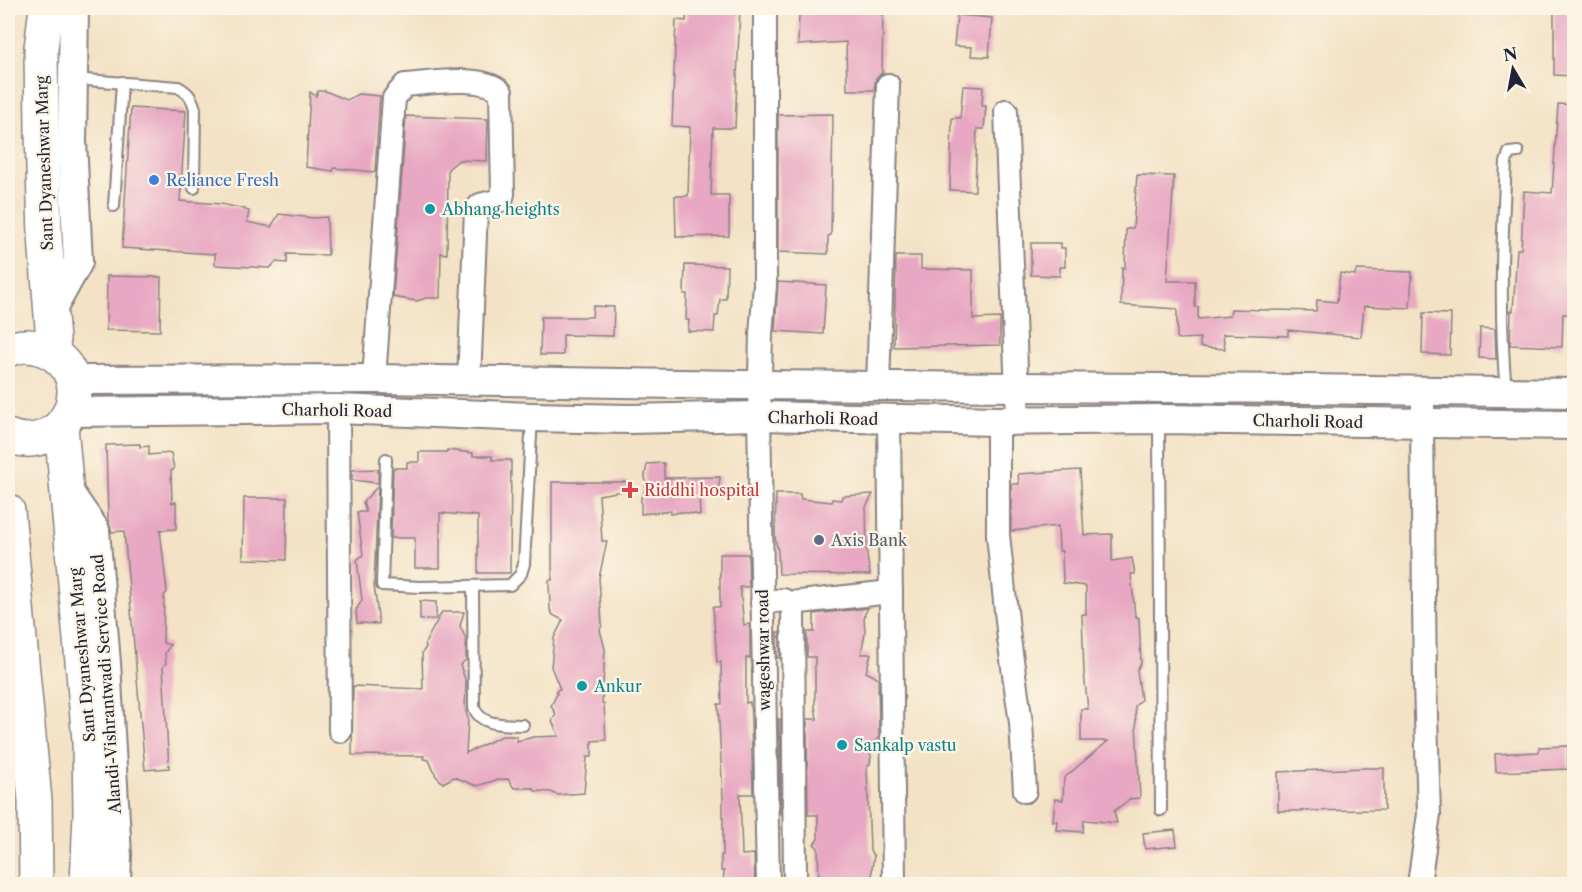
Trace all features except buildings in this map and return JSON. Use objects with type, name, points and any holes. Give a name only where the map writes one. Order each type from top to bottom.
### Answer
[{"type":"main road","name":"Sant Dyaneshwar Marg","points":[[46,8],[41,60],[45,236],[54,354]]},
{"type":"main road","points":[[8,350],[25,345],[40,347],[54,354],[66,366],[73,380]]},
{"type":"main road","name":"Sant Dyaneshwar Marg","points":[[73,380],[74,396],[66,419],[68,491],[89,740],[90,814],[87,885]]},
{"type":"main road","points":[[8,436],[16,440],[33,441],[48,436],[66,419]]},
{"type":"main road","points":[[8,512],[35,801],[36,885]]},
{"type":"street","points":[[51,311],[78,262],[72,141],[74,8]]},
{"type":"street","name":"wageshwar road","points":[[765,8],[765,285],[759,416],[768,885]]},
{"type":"street","points":[[374,379],[394,98],[405,85],[446,81],[487,83],[501,92],[503,194],[501,200],[480,205],[477,210],[469,381]]},
{"type":"street","points":[[878,386],[888,85]]},
{"type":"street","points":[[1006,111],[1017,387],[1008,420],[998,535],[1021,723],[1025,791]]},
{"type":"street","name":"Charholi Road","points":[[73,380],[374,379],[1575,393]]},
{"type":"street","points":[[228,410],[230,380]]},
{"type":"street","points":[[1419,885],[1429,814],[1425,683],[1422,423],[1424,391]]},
{"type":"street","points":[[338,409],[340,731]]},
{"type":"street","name":"Charholi Road","points":[[66,419],[228,410],[338,409],[629,419],[759,416],[1575,425]]},
{"type":"street","points":[[889,419],[894,885]]},
{"type":"street","name":"Alandi-Vishrantwadi Service Road","points":[[68,491],[94,530],[106,663],[117,855],[116,885]]},
{"type":"street","points":[[762,603],[783,600],[791,603],[891,592]]},
{"type":"street","points":[[791,603],[793,612],[795,885]]},
{"type":"lane","points":[[73,79],[178,87],[186,91],[193,99],[195,109],[194,188]]},
{"type":"lane","points":[[114,206],[122,82]]},
{"type":"lane","points":[[1506,393],[1501,259],[1506,162],[1509,153],[1518,152]]},
{"type":"lane","points":[[386,459],[382,585],[473,587],[510,585],[521,574],[524,564],[532,417]]},
{"type":"lane","points":[[1159,420],[1161,810]]},
{"type":"lane","points":[[473,587],[474,708],[478,717],[484,721],[523,725]]},
{"type":"place","name":"Reliance Fresh","points":[[154,180]]},
{"type":"place","name":"Abhang heights","points":[[430,209]]},
{"type":"place","name":"Riddhi hospital","points":[[630,490]]},
{"type":"place","name":"Axis Bank","points":[[819,540]]},
{"type":"place","name":"Ankur","points":[[582,686]]},
{"type":"place","name":"Sankalp vastu","points":[[842,745]]}]
